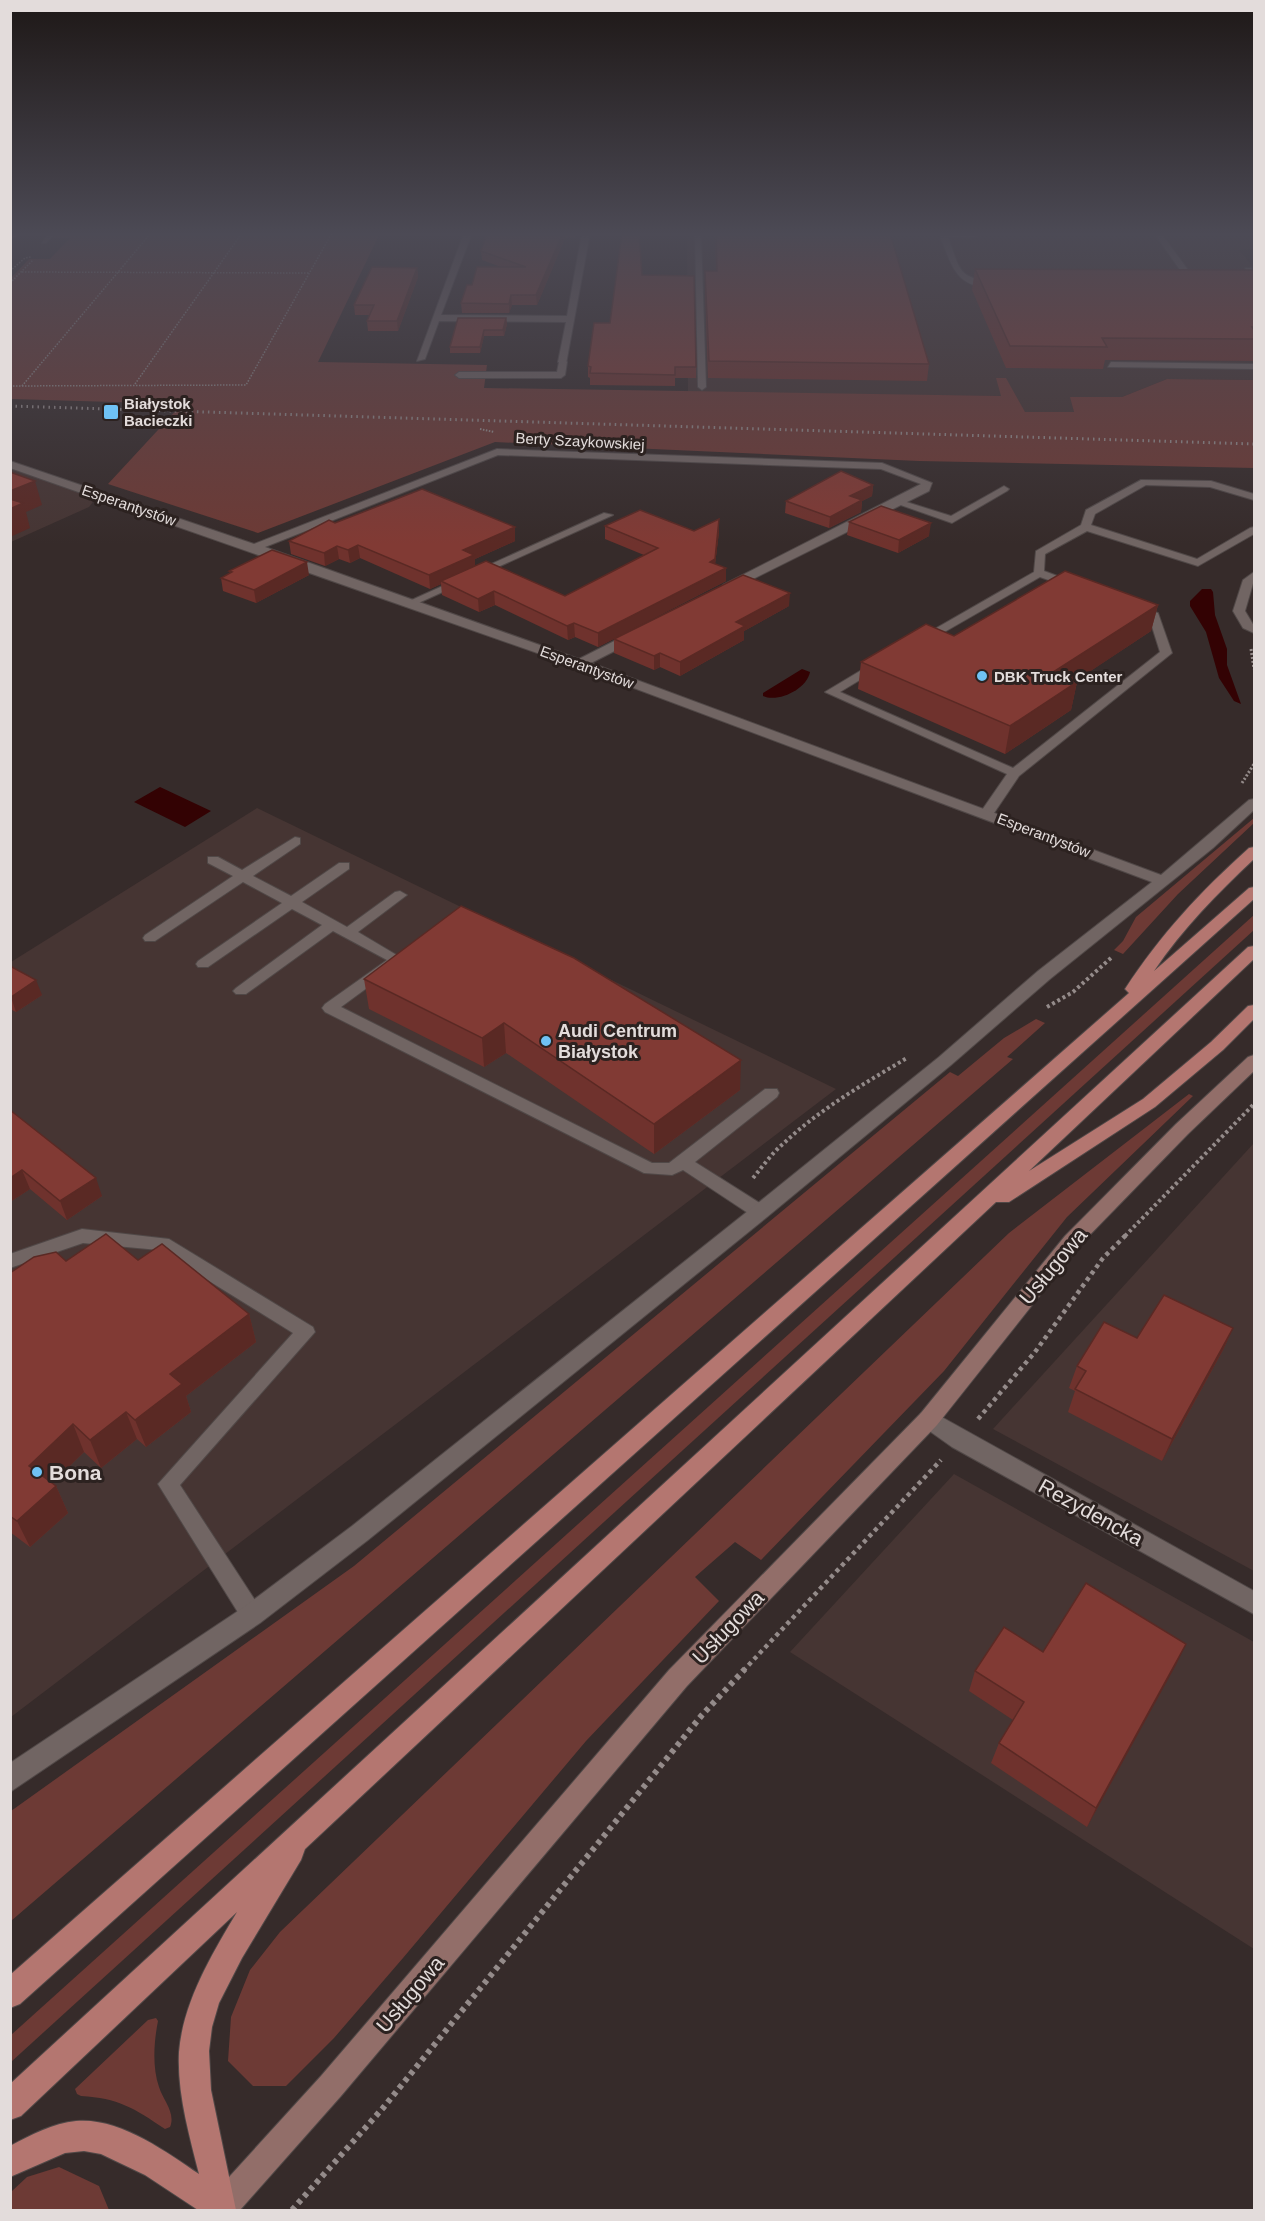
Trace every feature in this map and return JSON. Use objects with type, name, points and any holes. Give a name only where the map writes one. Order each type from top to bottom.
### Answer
[{"type":"main road","points":[[1115,1013],[1172,933],[1200,902],[1254,851]]},
{"type":"main road","points":[[12,1992],[1254,891]]},
{"type":"main road","points":[[10,2105],[1254,951]]},
{"type":"main road","points":[[963,1222],[1149,1103],[1217,1046],[1254,1010]]},
{"type":"main road","points":[[221,2209],[198,2100],[194,2050],[198,2028],[203,2007],[222,1968],[303,1833]]},
{"type":"main road","points":[[10,2162],[39,2147],[83,2136],[118,2142],[221,2209]]},
{"type":"street","points":[[420,359],[429,337]]},
{"type":"street","points":[[563,362],[568,337]]},
{"type":"street","name":"Berty Szaykowskiej","points":[[253,548],[497,452],[882,466],[927,483],[925,489],[897,502]]},
{"type":"street","name":"Esperantystów","points":[[10,464],[410,603],[987,813],[1161,880]]},
{"type":"street","points":[[716,594],[897,502]]},
{"type":"street","points":[[578,664],[642,631]]},
{"type":"street","points":[[10,1779],[252,1615],[360,1533],[760,1212],[1161,880],[1208,844],[1254,803]]},
{"type":"street","name":"Usługowa","points":[[221,2209],[332,2086],[678,1678],[929,1419],[1072,1241],[1182,1129],[1254,1061]]},
{"type":"street","name":"Rezydencka","points":[[929,1419],[960,1440],[1254,1603]]},
{"type":"lane","points":[[701,337],[702,387]]},
{"type":"lane","points":[[459,375],[561,375],[563,362]]},
{"type":"lane","points":[[1111,365],[1254,367]]},
{"type":"lane","points":[[1040,573],[1040,554],[1086,527],[1090,512],[1144,482],[1211,484],[1254,497]]},
{"type":"lane","points":[[897,502],[952,520],[1004,489]]},
{"type":"lane","points":[[410,603],[608,514]]},
{"type":"lane","points":[[1086,527],[1198,563],[1254,530]]},
{"type":"lane","points":[[910,647],[1040,573],[1081,588]]},
{"type":"lane","points":[[1254,575],[1248,580],[1242,594],[1239,611],[1247,626],[1254,630]]},
{"type":"lane","points":[[1242,594],[1254,596]]},
{"type":"lane","points":[[987,813],[1014,773],[1166,653],[1154,615],[1123,603]]},
{"type":"lane","points":[[890,658],[831,692],[1014,773]]},
{"type":"lane","points":[[150,938],[295,841]]},
{"type":"lane","points":[[213,860],[398,960],[330,1008],[650,1169],[672,1169],[771,1093]]},
{"type":"lane","points":[[203,964],[344,866]]},
{"type":"lane","points":[[348,933],[400,895]]},
{"type":"lane","points":[[241,991],[332,924]]},
{"type":"lane","points":[[683,1162],[760,1212]]},
{"type":"lane","points":[[10,1262],[82,1236],[163,1244],[306,1332],[168,1484],[252,1615]]},
{"type":"path","points":[[22,386],[64,337]]},
{"type":"path","points":[[134,385],[168,337]]},
{"type":"path","points":[[10,386],[246,385],[274,337]]},
{"type":"path","points":[[1254,641],[1251,649],[1254,669]]},
{"type":"path","points":[[736,1197],[785,1141],[846,1094],[914,1054]]},
{"type":"path","points":[[292,2211],[383,2108],[702,1714],[960,1440],[1035,1352],[1103,1258],[1254,1104]]},
{"type":"shaded area","points":[[11,337],[330,337],[318,362],[487,365],[484,388],[1001,396],[996,378],[1006,378],[1025,412],[1074,412],[1070,397],[1122,397],[1167,379],[1254,380],[1254,468],[919,461],[495,442],[258,533],[108,484],[182,404],[11,399]]},
{"type":"shaded area","points":[[688,337],[1254,337],[1254,380],[1167,379],[1122,397],[1071,397],[1074,412],[1025,412],[1001,396],[688,394]]},
{"type":"shaded area","points":[[11,469],[97,497],[89,507],[11,542]]},
{"type":"shaded area","points":[[1202,589],[1211,589],[1213,592],[1215,615],[1227,649],[1227,665],[1241,704],[1234,701],[1219,678],[1206,632],[1190,606],[1190,601]]},
{"type":"shaded area","points":[[802,669],[810,672],[804,684],[798,689],[776,698],[763,696],[763,693]]},
{"type":"shaded area","points":[[160,787],[211,811],[185,827],[134,802]]},
{"type":"shaded area","points":[[257,808],[836,1089],[11,1717],[11,962]]},
{"type":"shaded area","points":[[1254,818],[1254,823],[1178,894],[1123,954],[1114,950],[1123,941],[1136,917]]},
{"type":"shaded area","points":[[1254,915],[1254,930],[11,2062],[11,2035]]},
{"type":"shaded area","points":[[1036,1019],[1045,1023],[1007,1057],[1013,1059],[11,1921],[11,1811],[354,1566],[950,1072],[958,1076],[1004,1038]]},
{"type":"shaded area","points":[[1189,1094],[1193,1096],[1067,1217],[944,1371],[761,1560],[735,1542],[695,1577],[719,1601],[586,1741],[334,2038],[286,2086],[253,2086],[228,2061],[231,2017],[250,1970],[280,1932],[1009,1233]]},
{"type":"shaded area","points":[[1254,1143],[1254,1571],[993,1429]]},
{"type":"shaded area","points":[[954,1474],[1254,1642],[1254,1949],[790,1652]]},
{"type":"shaded area","points":[[156,2018],[158,2021],[155,2071],[171,2117],[170,2127],[165,2129],[125,2105],[105,2099],[81,2096],[75,2089],[148,2020]]},
{"type":"shaded area","points":[[59,2167],[99,2186],[109,2210],[11,2210],[11,2192],[27,2177]]},
{"type":"building","points":[[453,337],[482,337],[480,347],[450,347]]},
{"type":"building","points":[[592,337],[695,337],[696,367],[675,367],[675,375],[590,373],[591,367],[588,366]]},
{"type":"building","points":[[708,337],[921,337],[929,364],[709,361]]},
{"type":"building","points":[[1006,337],[1254,337],[1254,339],[1102,338],[1107,347],[1010,346]]},
{"type":"building","points":[[841,471],[873,485],[850,496],[862,500],[830,517],[786,501]]},
{"type":"building","points":[[10,472],[35,481],[10,491]]},
{"type":"building","points":[[422,489],[515,527],[463,550],[474,555],[429,575],[358,545],[348,550],[337,546],[324,553],[289,541],[329,520],[335,523]]},
{"type":"building","points":[[10,499],[23,503],[10,509]]},
{"type":"building","points":[[881,506],[931,523],[899,540],[849,522]]},
{"type":"building","points":[[640,510],[694,531],[719,519],[715,559],[710,562],[726,568],[598,633],[574,623],[567,626],[494,591],[478,599],[441,581],[486,561],[565,596],[658,548],[605,526]]},
{"type":"building","points":[[272,550],[307,562],[254,590],[221,578],[232,572],[229,571]]},
{"type":"building","name":"DBK Truck Center","points":[[1065,571],[1158,605],[1053,672],[1077,682],[1010,726],[861,662],[926,624],[954,636]]},
{"type":"building","points":[[743,575],[790,593],[736,622],[745,626],[680,662],[660,653],[654,656],[614,639]]},
{"type":"building","name":"Audi Centrum Białystok","points":[[461,906],[574,958],[741,1060],[654,1124],[504,1023],[482,1038],[364,979]]},
{"type":"building","points":[[10,966],[36,980],[11,997],[10,997]]},
{"type":"building","points":[[10,1110],[96,1178],[60,1201],[22,1170],[10,1178]]},
{"type":"building","points":[[106,1234],[138,1260],[162,1244],[249,1314],[170,1374],[182,1384],[135,1420],[126,1412],[90,1440],[73,1424],[29,1466],[56,1486],[17,1521],[10,1516],[10,1273],[34,1257],[56,1252],[66,1261]]},
{"type":"building","points":[[1164,1295],[1233,1328],[1172,1439],[1075,1389],[1086,1371],[1077,1366],[1104,1322],[1137,1338]]},
{"type":"building","points":[[1086,1583],[1186,1644],[1096,1808],[999,1743],[1024,1702],[975,1671],[1004,1627],[1043,1652]]},
{"type":"railway","points":[[10,406],[1254,444]]},
{"type":"place","name":"Białystok Bacieczki","points":[[111,412]]},
{"type":"place","name":"DBK Truck Center","points":[[982,676]]},
{"type":"place","name":"Audi Centrum Białystok","points":[[546,1041]]},
{"type":"place","name":"Bona","points":[[37,1472]]}]
